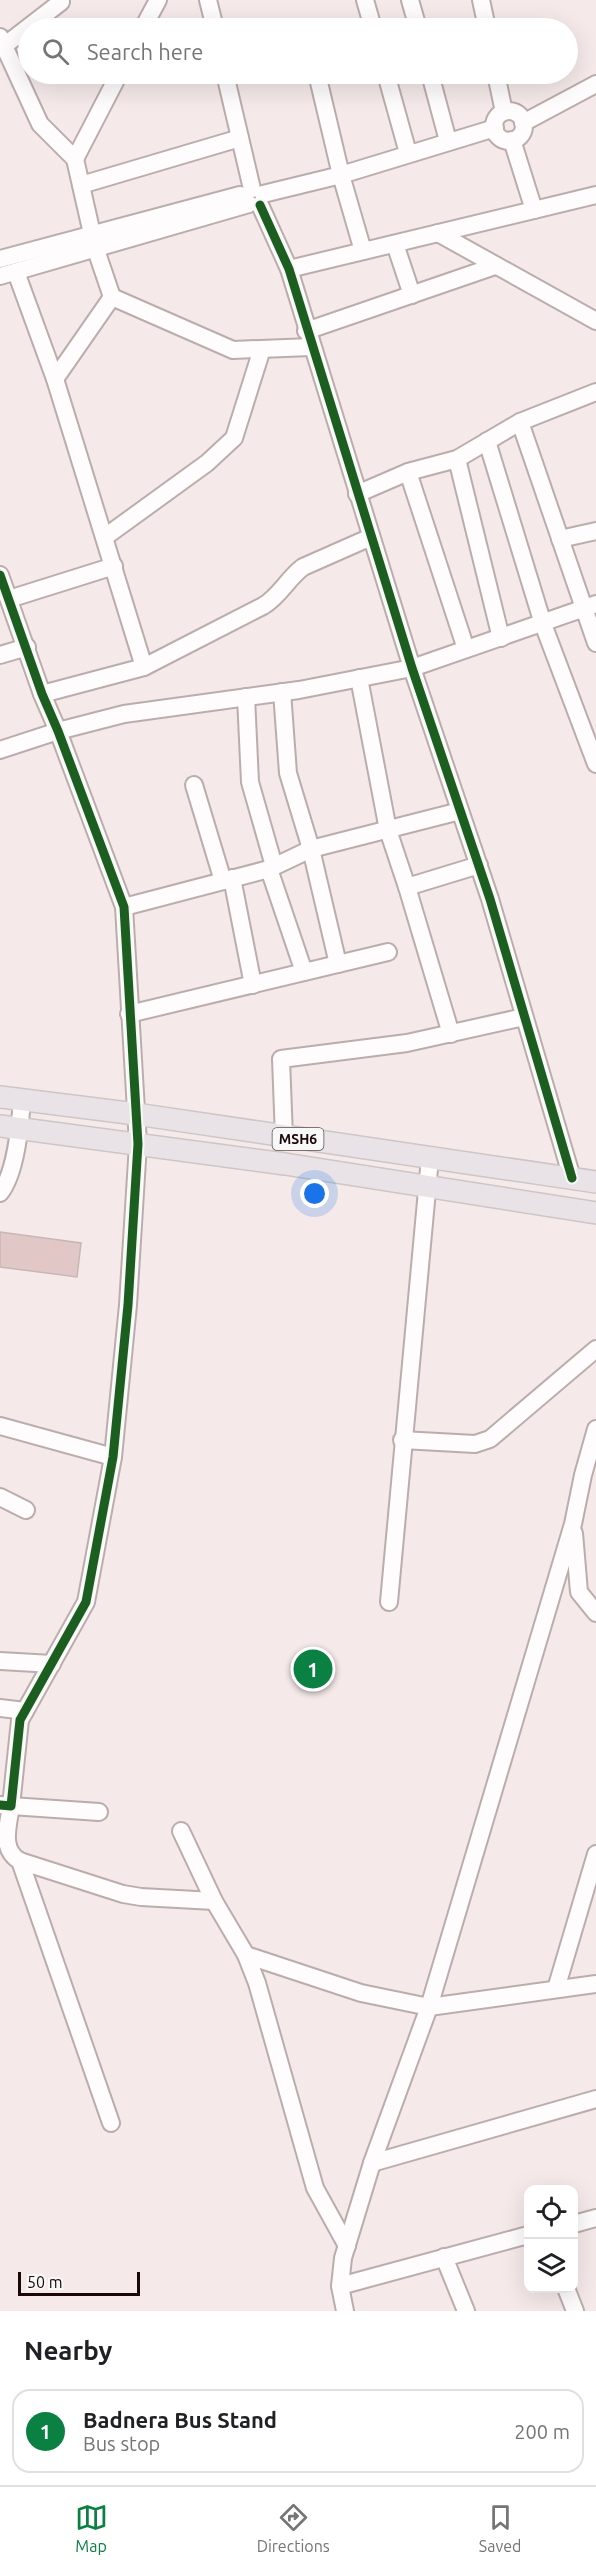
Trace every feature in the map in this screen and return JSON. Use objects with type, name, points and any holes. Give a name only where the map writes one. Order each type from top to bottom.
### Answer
[{"type":"main road","name":"MSH6","points":[[0,1097],[136,1114],[596,1182]]},
{"type":"main road","name":"MSH6","points":[[10,1127],[426,1185],[596,1213]]},
{"type":"street","points":[[148,18],[158,0]]},
{"type":"street","points":[[208,0],[212,18]]},
{"type":"street","points":[[365,0],[370,18]]},
{"type":"street","points":[[410,0],[415,18]]},
{"type":"street","points":[[481,0],[485,18]]},
{"type":"street","points":[[36,18],[60,1]]},
{"type":"street","points":[[18,31],[2,42],[18,77]]},
{"type":"street","points":[[21,84],[40,124],[75,159],[94,240],[112,297],[233,350],[262,349],[309,339],[412,295],[495,266]]},
{"type":"street","points":[[75,159],[114,84]]},
{"type":"street","points":[[227,84],[254,197],[288,269],[412,668],[479,865],[572,1178]]},
{"type":"street","points":[[319,84],[341,175],[363,251]]},
{"type":"street","points":[[389,84],[408,153]]},
{"type":"street","points":[[433,84],[448,141]]},
{"type":"street","points":[[498,84],[504,112]]},
{"type":"street","points":[[523,123],[596,84]]},
{"type":"street","points":[[504,112],[518,115],[523,123],[520,136],[512,140],[499,137],[495,128],[496,118],[504,112]]},
{"type":"street","points":[[0,259],[94,240],[341,175],[495,128]]},
{"type":"street","points":[[81,185],[240,138]]},
{"type":"street","points":[[512,140],[534,210]]},
{"type":"street","points":[[288,269],[596,195]]},
{"type":"street","points":[[438,233],[596,321]]},
{"type":"street","points":[[94,240],[8,274],[55,379],[144,667]]},
{"type":"street","points":[[394,244],[412,295]]},
{"type":"street","points":[[55,379],[112,297]]},
{"type":"street","points":[[105,537],[207,463],[234,438],[262,349]]},
{"type":"street","points":[[357,494],[408,472],[457,459],[520,422],[596,392]]},
{"type":"street","points":[[520,422],[560,539],[590,606],[596,643]]},
{"type":"street","points":[[487,441],[543,624],[596,764]]},
{"type":"street","points":[[457,459],[501,638]]},
{"type":"street","points":[[408,472],[466,650]]},
{"type":"street","points":[[560,539],[596,531]]},
{"type":"street","points":[[42,694],[144,667],[264,606],[281,593],[294,574],[308,564],[371,537]]},
{"type":"street","points":[[9,599],[114,566]]},
{"type":"street","points":[[0,574],[42,694],[124,907],[138,1144],[128,1305],[113,1457],[86,1602],[20,1720],[5,1806],[6,1846],[11,1855],[20,1861],[123,1894],[214,1901]]},
{"type":"street","points":[[0,750],[58,731],[124,714],[282,692],[412,668],[590,606]]},
{"type":"street","points":[[0,655],[27,647]]},
{"type":"street","points":[[359,678],[388,830],[451,1034]]},
{"type":"street","points":[[282,692],[288,774],[311,849],[338,964]]},
{"type":"street","points":[[246,697],[250,782],[272,867],[304,972]]},
{"type":"street","points":[[194,785],[228,880],[253,985]]},
{"type":"street","points":[[124,907],[272,867],[311,849],[460,811]]},
{"type":"street","points":[[407,887],[479,865]]},
{"type":"street","points":[[129,1014],[388,952]]},
{"type":"street","points":[[284,1137],[281,1059],[407,1043],[524,1017]]},
{"type":"street","points":[[0,1193],[6,1185],[10,1127],[22,1100]]},
{"type":"street","points":[[389,1602],[402,1440],[430,1158]]},
{"type":"street","points":[[402,1440],[475,1444],[490,1439],[596,1348]]},
{"type":"street","points":[[0,1426],[113,1457]]},
{"type":"street","points":[[345,2311],[340,2286],[347,2246],[372,2163],[429,2007],[573,1524],[582,1474],[596,1429]]},
{"type":"street","points":[[582,1474],[596,1486]]},
{"type":"street","points":[[0,1497],[26,1510]]},
{"type":"street","points":[[573,1524],[578,1585],[583,1599],[596,1613]]},
{"type":"street","points":[[0,1661],[52,1664]]},
{"type":"street","points":[[0,1708],[25,1711]]},
{"type":"street","points":[[5,1806],[99,1812]]},
{"type":"street","points":[[181,1831],[214,1901],[246,1955],[257,1983],[315,2188],[347,2246]]},
{"type":"street","points":[[556,1989],[596,1854]]},
{"type":"street","points":[[20,1861],[111,2123]]},
{"type":"street","points":[[246,1955],[361,1993],[429,2007],[596,1984]]},
{"type":"street","points":[[372,2163],[596,2099]]},
{"type":"street","points":[[578,2223],[596,2218]]},
{"type":"street","points":[[340,2286],[524,2236]]},
{"type":"street","points":[[444,2258],[466,2311]]},
{"type":"street","points":[[568,2293],[575,2311]]},
{"type":"building","points":[[0,1232],[81,1243],[77,1277],[0,1267]]},
{"type":"cycle path","points":[[260,205],[289,269],[412,668],[490,899],[572,1178]]},
{"type":"cycle path","points":[[0,575],[42,694],[124,907],[138,1144],[128,1305],[113,1457],[86,1602],[20,1720],[11,1806],[0,1805]]},
{"type":"place","name":"Badnera Bus Stand","points":[[313,1669]]}]
